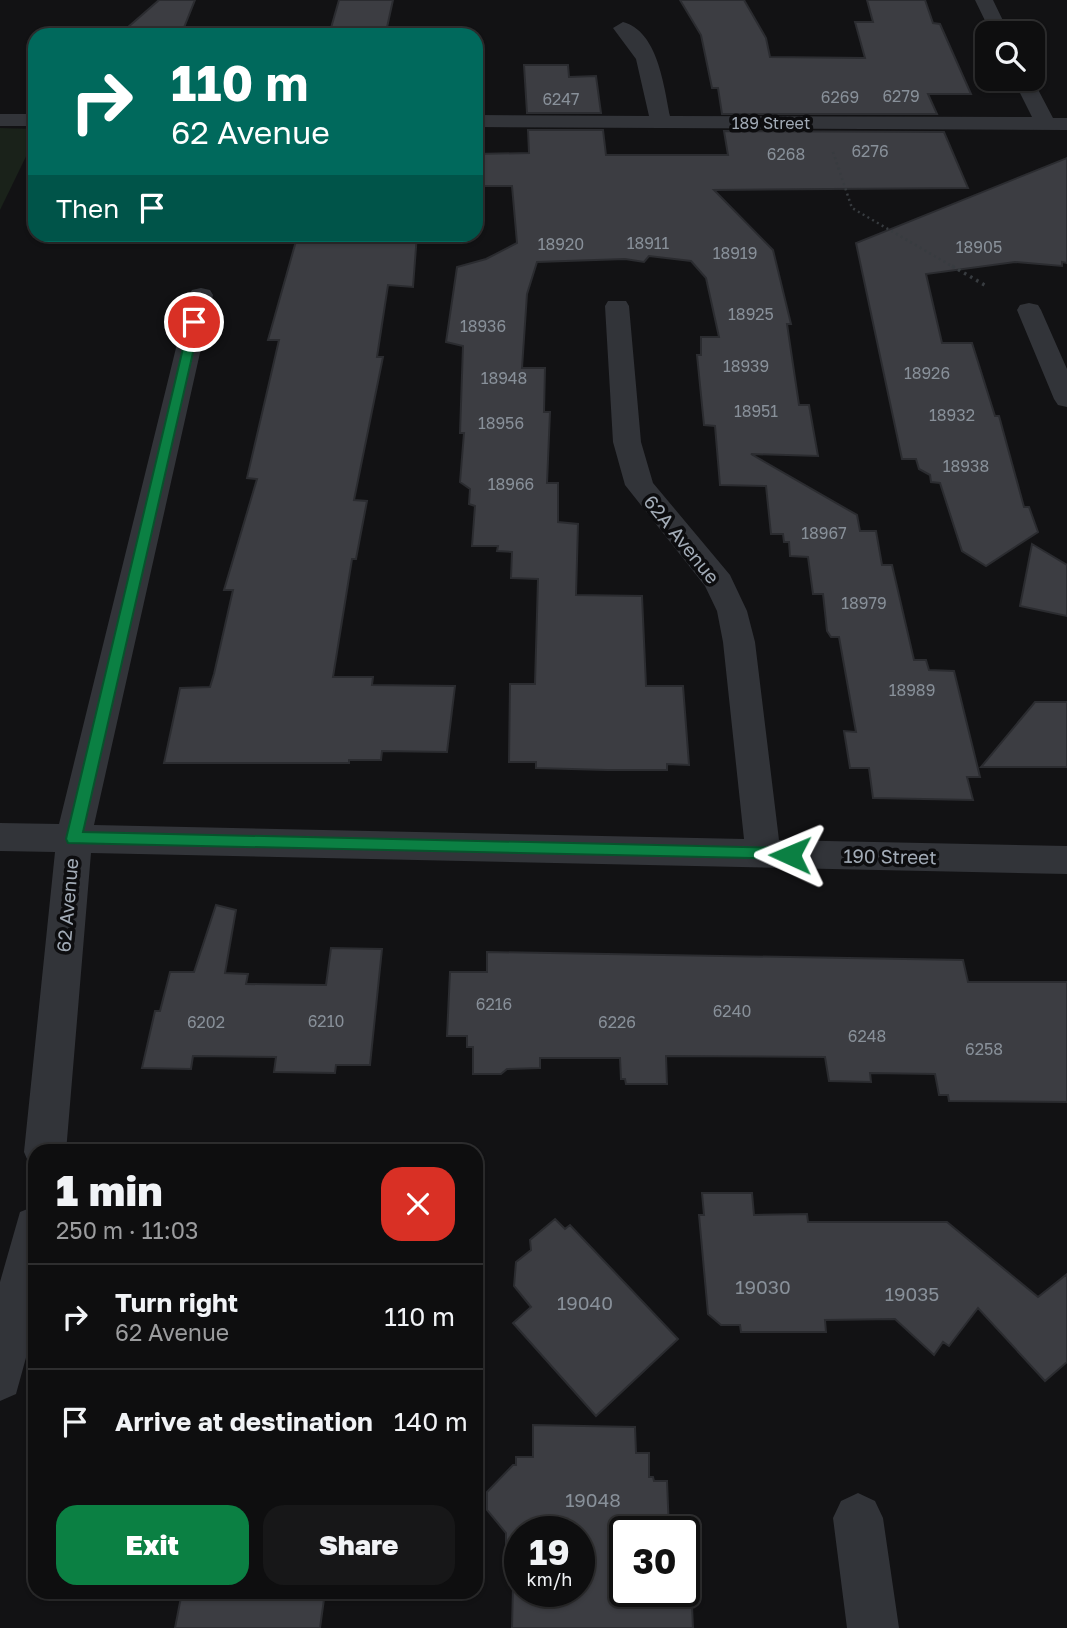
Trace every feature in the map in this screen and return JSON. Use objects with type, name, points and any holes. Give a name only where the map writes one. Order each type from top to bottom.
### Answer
[{"type":"street","points":[[984,0],[994,21]]},
{"type":"street","points":[[623,29],[635,38],[646,54],[661,122]]},
{"type":"street","points":[[1032,91],[1056,124]]},
{"type":"street","points":[[0,120],[28,120]]},
{"type":"street","name":"189 Street","points":[[483,121],[1056,124]]},
{"type":"street","name":"62 Avenue","points":[[46,1144],[74,839],[201,295]]},
{"type":"street","name":"62A Avenue","points":[[617,306],[627,442],[639,485],[719,582],[732,611],[739,642],[763,854]]},
{"type":"street","points":[[1029,310],[1067,399]]},
{"type":"street","name":"190 Street","points":[[0,837],[1067,860]]},
{"type":"street","points":[[0,1378],[28,1257]]},
{"type":"street","points":[[858,1518],[873,1628]]},
{"type":"path","points":[[831,147],[852,208],[988,287]]},
{"type":"shaded area","points":[[0,128],[28,129],[28,152],[0,210]]},
{"type":"building","points":[[159,0],[195,0],[184,28],[127,28]]},
{"type":"building","points":[[339,0],[393,0],[387,28],[331,28]]},
{"type":"building","points":[[680,0],[744,0],[766,38],[770,57],[865,58],[855,22],[873,22],[867,0],[925,0],[933,23],[940,24],[971,94],[928,94],[937,114],[722,114],[718,88],[712,88],[701,35]]},
{"type":"building","points":[[524,65],[568,65],[569,77],[596,76],[601,113],[527,113]]},
{"type":"building","points":[[528,130],[603,130],[606,155],[728,155],[724,131],[944,132],[968,188],[714,190],[773,250],[791,324],[787,324],[799,405],[809,405],[818,456],[751,454],[857,515],[860,531],[876,531],[882,565],[892,565],[914,660],[926,660],[929,670],[954,671],[980,777],[967,777],[973,800],[873,798],[869,768],[850,768],[844,731],[856,732],[839,637],[831,637],[827,631],[823,594],[813,594],[808,557],[790,556],[789,542],[784,542],[783,534],[771,534],[766,486],[720,485],[715,426],[704,425],[697,355],[701,355],[701,337],[719,337],[706,278],[691,261],[649,256],[644,262],[625,259],[537,262],[527,294],[522,368],[545,368],[544,412],[550,412],[547,483],[558,483],[558,522],[578,524],[576,595],[642,596],[646,686],[683,686],[689,765],[667,764],[667,770],[607,770],[536,768],[536,762],[509,762],[510,684],[535,684],[538,579],[511,578],[512,552],[497,551],[498,546],[472,546],[475,506],[469,504],[470,489],[460,482],[464,433],[460,433],[463,346],[446,342],[457,267],[486,259],[517,243],[512,186],[483,186],[483,154],[529,153]]},
{"type":"building","points":[[1067,158],[1067,263],[1062,262],[1062,266],[1015,262],[926,274],[942,343],[972,343],[995,416],[999,416],[1024,507],[1029,507],[1038,532],[986,566],[962,551],[940,483],[931,482],[930,475],[919,469],[916,459],[902,459],[856,243]]},
{"type":"building","points":[[296,242],[416,242],[413,287],[388,285],[377,357],[383,357],[354,500],[367,501],[356,559],[352,559],[333,677],[373,677],[372,685],[455,686],[447,752],[382,751],[381,760],[349,760],[349,763],[164,763],[180,688],[210,687],[214,674],[233,590],[224,590],[257,479],[247,478],[279,340],[268,340]]},
{"type":"building","points":[[1032,544],[1067,565],[1067,616],[1020,606]]},
{"type":"building","points":[[1035,702],[1067,702],[1067,767],[981,767]]},
{"type":"building","points":[[216,905],[236,910],[225,973],[248,974],[246,984],[326,985],[331,948],[382,949],[370,1065],[336,1065],[335,1073],[274,1072],[276,1057],[193,1056],[191,1069],[142,1068],[155,1011],[160,1011],[170,972],[194,972]]},
{"type":"building","points":[[487,952],[963,960],[968,982],[1067,982],[1067,1102],[949,1101],[948,1095],[939,1095],[935,1074],[870,1073],[871,1082],[829,1081],[825,1057],[666,1056],[667,1084],[626,1084],[625,1079],[621,1079],[620,1058],[540,1058],[540,1068],[507,1069],[501,1074],[473,1074],[473,1047],[467,1047],[467,1036],[447,1036],[450,972],[487,972]]},
{"type":"building","points":[[702,1193],[752,1193],[754,1215],[807,1214],[808,1222],[947,1222],[1038,1297],[1067,1274],[1067,1362],[1045,1381],[978,1308],[949,1346],[943,1342],[934,1355],[895,1319],[825,1320],[826,1332],[741,1332],[740,1325],[721,1325],[708,1314],[699,1215],[704,1215]]},
{"type":"building","points":[[555,1219],[565,1229],[570,1225],[678,1339],[596,1416],[513,1323],[531,1307],[514,1286],[516,1262],[531,1250],[530,1240]]},
{"type":"building","points":[[533,1425],[635,1427],[636,1453],[649,1453],[649,1477],[653,1477],[654,1481],[667,1481],[668,1516],[609,1516],[609,1607],[692,1607],[693,1628],[512,1628],[513,1607],[595,1607],[595,1516],[504,1516],[504,1531],[487,1510],[487,1492],[516,1465],[516,1457],[533,1457]]},
{"type":"building","points":[[181,1599],[324,1599],[320,1628],[175,1628]]},
{"type":"route","points":[[194,322],[79,803],[74,839],[790,855]]}]
